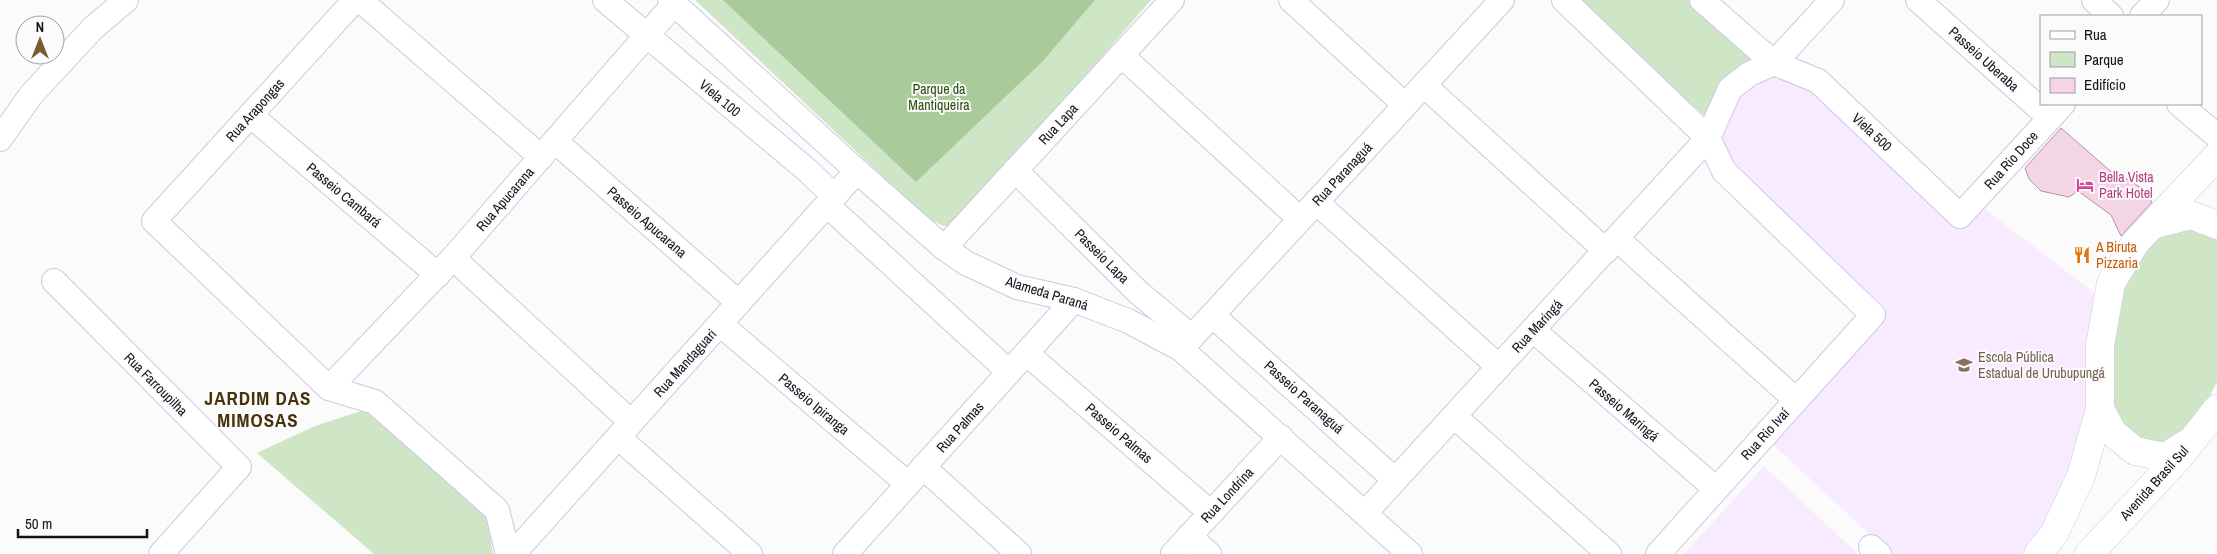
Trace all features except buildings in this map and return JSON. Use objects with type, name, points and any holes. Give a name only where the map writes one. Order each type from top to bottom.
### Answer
[{"type":"main road","points":[[2038,554],[2054,534],[2081,476],[2100,409],[2100,346],[2111,283],[2135,243],[2217,156]]},
{"type":"main road","points":[[2152,224],[2191,215],[2217,226]]},
{"type":"main road","points":[[2100,409],[2113,433],[2134,451],[2165,456],[2192,441]]},
{"type":"main road","name":"Avenida Brasil Sul","points":[[2089,554],[2192,441],[2217,409]]},
{"type":"street","points":[[0,138],[31,95],[93,28],[126,0]]},
{"type":"street","name":"Rua Arapongas","points":[[329,388],[154,221],[355,0]]},
{"type":"street","points":[[360,0],[548,149]]},
{"type":"street","name":"Viela 100","points":[[605,0],[646,37],[808,171],[831,201]]},
{"type":"street","name":"Rua Lapa","points":[[944,248],[1172,0]]},
{"type":"street","points":[[1291,0],[1406,105]]},
{"type":"street","name":"Rua Paranaguá","points":[[1186,343],[1502,0]]},
{"type":"street","points":[[1564,0],[1708,138]]},
{"type":"street","name":"Viela 500","points":[[1702,0],[1774,63],[1818,81],[1960,216]]},
{"type":"street","points":[[1774,63],[1832,0]]},
{"type":"street","name":"Passeio Uberaba","points":[[1918,0],[2040,98]]},
{"type":"street","points":[[2094,0],[2110,15]]},
{"type":"street","points":[[2143,15],[2157,0]]},
{"type":"street","name":"Rua Apucarana","points":[[329,388],[445,266],[646,37],[672,2]]},
{"type":"street","name":"Alameda Paraná","points":[[672,2],[857,172],[944,248],[966,263],[1017,287],[1074,300],[1186,343],[1280,437],[1410,554]]},
{"type":"street","points":[[1122,55],[1300,219]]},
{"type":"street","name":"Rua Maringá","points":[[1365,513],[1708,138],[1730,89],[1749,74],[1774,63]]},
{"type":"street","points":[[1424,85],[1796,400]]},
{"type":"street","points":[[2180,105],[2217,136]]},
{"type":"street","name":"Rua Rio Doce","points":[[1960,216],[2056,111]]},
{"type":"street","name":"Passeio Cambará","points":[[250,115],[445,266]]},
{"type":"street","name":"Rua Rio Ivaí","points":[[1658,554],[1872,315],[1724,171],[1708,138]]},
{"type":"street","name":"Passeio Apucarana","points":[[548,149],[739,303]]},
{"type":"street","name":"Passeio Lapa","points":[[1015,170],[1139,293],[1186,343]]},
{"type":"street","name":"Rua Mandaguari","points":[[513,554],[857,172]]},
{"type":"street","points":[[831,201],[1009,372]]},
{"type":"street","points":[[1316,202],[1499,367]]},
{"type":"street","points":[[445,266],[625,430],[750,554]]},
{"type":"street","name":"Rua Farroupilha","points":[[54,281],[239,467],[161,554]]},
{"type":"street","name":"Rua Palmas","points":[[846,554],[1074,300]]},
{"type":"street","name":"Passeio Paranaguá","points":[[1212,315],[1395,480]]},
{"type":"street","name":"Passeio Ipiranga","points":[[720,324],[916,476]]},
{"type":"street","name":"Passeio Maringá","points":[[1533,330],[1716,489]]},
{"type":"street","name":"Passeio Palmas","points":[[1026,353],[1211,513]]},
{"type":"street","points":[[329,388],[375,402],[497,510],[508,554]]},
{"type":"street","points":[[1454,416],[1609,554]]},
{"type":"street","name":"Rua Londrina","points":[[1173,554],[1280,437]]},
{"type":"street","points":[[916,476],[1019,554]]},
{"type":"street","points":[[1189,536],[1209,554]]},
{"type":"shaded area","name":"Escola Pública Estadual de Urubupungá","points":[[1780,74],[1813,91],[1958,223],[1977,203],[2097,295],[2094,418],[2059,519],[2029,554],[1891,554],[1766,438],[1882,311],[1727,171],[1714,132],[1737,89]]},
{"type":"shaded area","points":[[1764,466],[1858,554],[1684,554]]},
{"type":"green space","name":"Parque da Mantiqueira","points":[[695,0],[1151,0],[955,226],[943,226],[927,218]]},
{"type":"green space","name":"Parque da Mantiqueira","points":[[723,0],[1095,0],[1043,61],[916,182]]},
{"type":"green space","points":[[1576,0],[1691,0],[1758,60],[1733,70],[1717,89],[1708,119]]},
{"type":"green space","points":[[2202,227],[2217,240],[2217,382],[2197,421],[2171,443],[2146,444],[2130,434],[2111,404],[2108,352],[2116,304],[2133,268],[2158,235]]},
{"type":"green space","points":[[364,410],[487,515],[493,554],[374,554],[257,453],[315,426]]},
{"type":"place","name":"Bella Vista Park Hotel","points":[[2085,185]]},
{"type":"place","name":"A Biruta Pizzaria","points":[[2082,255]]},
{"type":"place","name":"Escola Pública Estadual de Urubupungá","points":[[1964,365]]},
{"type":"district","name":"JARDIM DAS MIMOSAS","points":[[258,409]]}]
